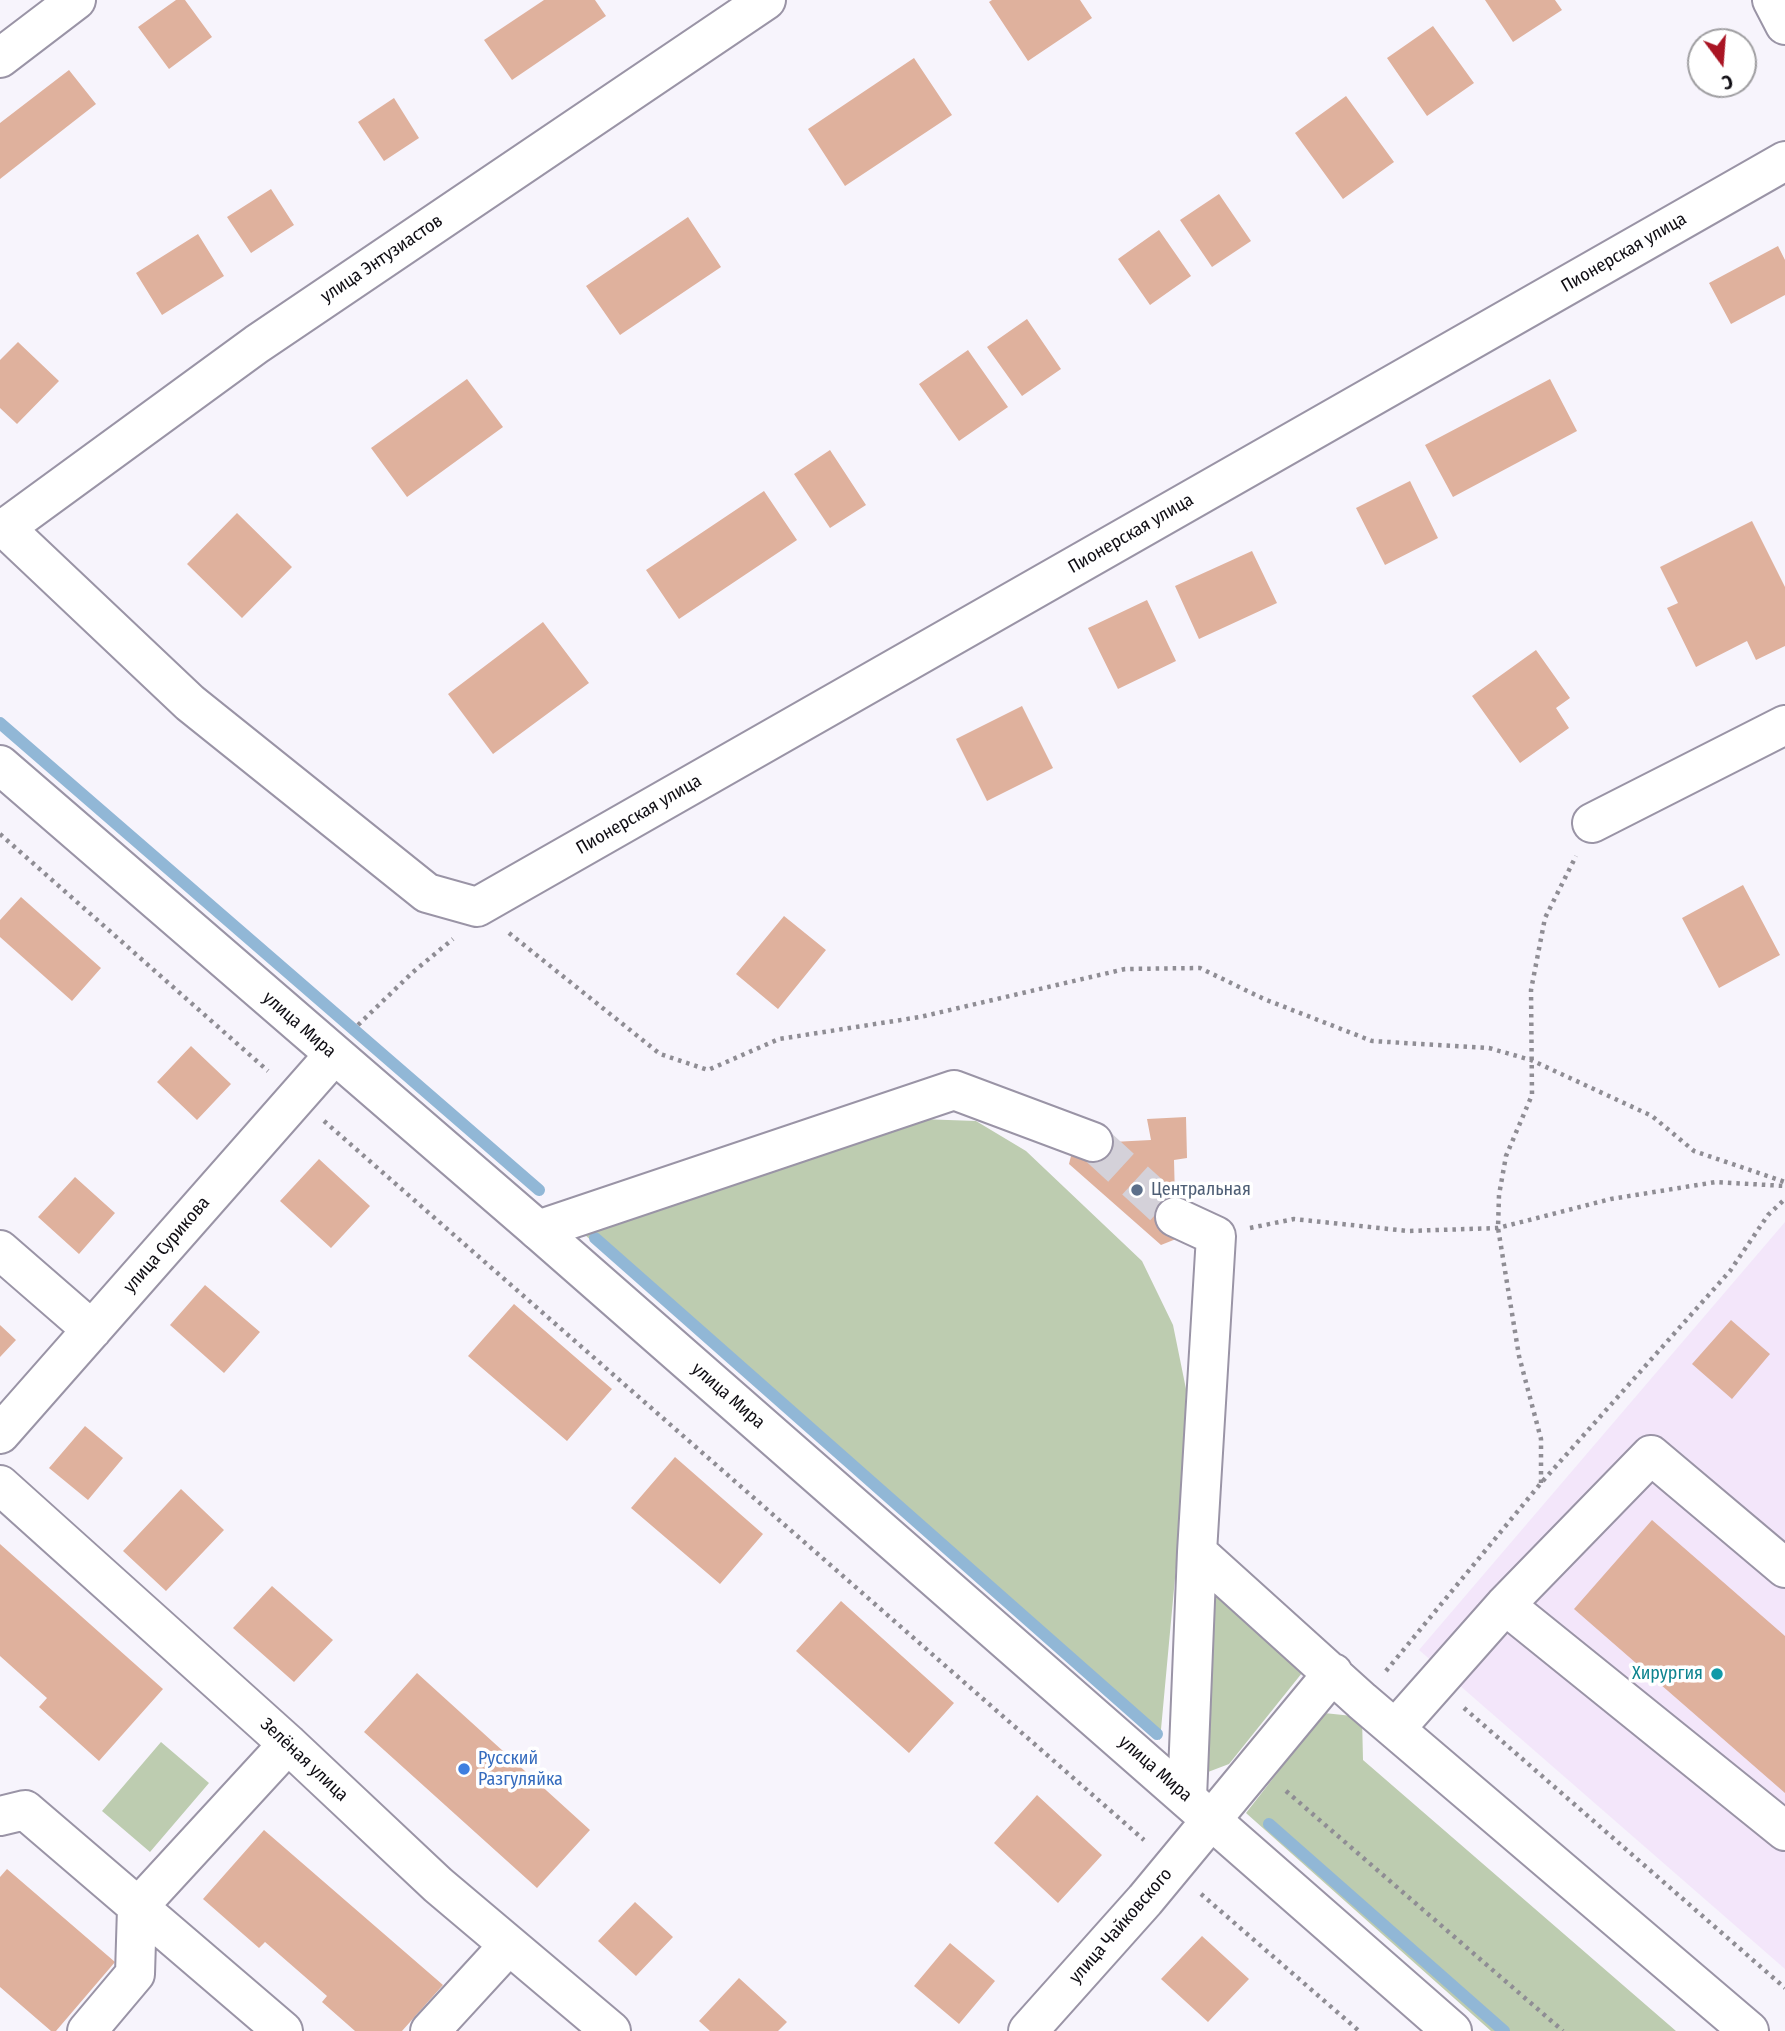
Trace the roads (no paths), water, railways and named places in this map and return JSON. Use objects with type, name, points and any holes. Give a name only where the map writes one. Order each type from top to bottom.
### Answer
[{"type":"street","points":[[0,58],[76,0]]},
{"type":"street","name":"улица Энтузиастов","points":[[3,527],[257,344],[766,0]]},
{"type":"street","points":[[1772,0],[1785,25]]},
{"type":"street","name":"Пионерская улица","points":[[3,527],[211,720],[427,892],[477,907],[1785,161]]},
{"type":"street","points":[[1592,823],[1785,725]]},
{"type":"street","name":"улица Мира","points":[[0,765],[538,1230],[1452,2031]]},
{"type":"street","name":"улица Сурикова","points":[[0,1434],[334,1055]]},
{"type":"street","points":[[538,1230],[954,1090],[1093,1142]]},
{"type":"street","points":[[1175,1217],[1216,1236],[1197,1552],[1200,1808]]},
{"type":"street","points":[[0,1250],[92,1330]]},
{"type":"street","points":[[1396,1728],[1505,1605],[1651,1455],[1785,1568]]},
{"type":"street","name":"Зелёная улица","points":[[0,1485],[597,2027]]},
{"type":"street","points":[[1197,1552],[1396,1728],[1749,2031]]},
{"type":"street","points":[[1505,1605],[1785,1831]]},
{"type":"street","name":"улица Чайковского","points":[[1028,2031],[1173,1866],[1200,1808],[1256,1765],[1333,1673]]},
{"type":"street","points":[[87,2031],[135,1974],[137,1908],[288,1744]]},
{"type":"street","points":[[0,1816],[25,1810],[283,2031]]},
{"type":"street","points":[[430,2031],[509,1945]]},
{"type":"waterway","points":[[0,723],[539,1190]]},
{"type":"waterway","points":[[595,1238],[1157,1734]]},
{"type":"waterway","points":[[1269,1824],[1504,2031]]},
{"type":"tunnel","points":[[1093,1142],[1175,1217]]},
{"type":"place","name":"Центральная","points":[[1137,1190]]},
{"type":"place","name":"Хирургия","points":[[1717,1674]]},
{"type":"place","name":"Русский Разгуляйка","points":[[464,1769]]}]
